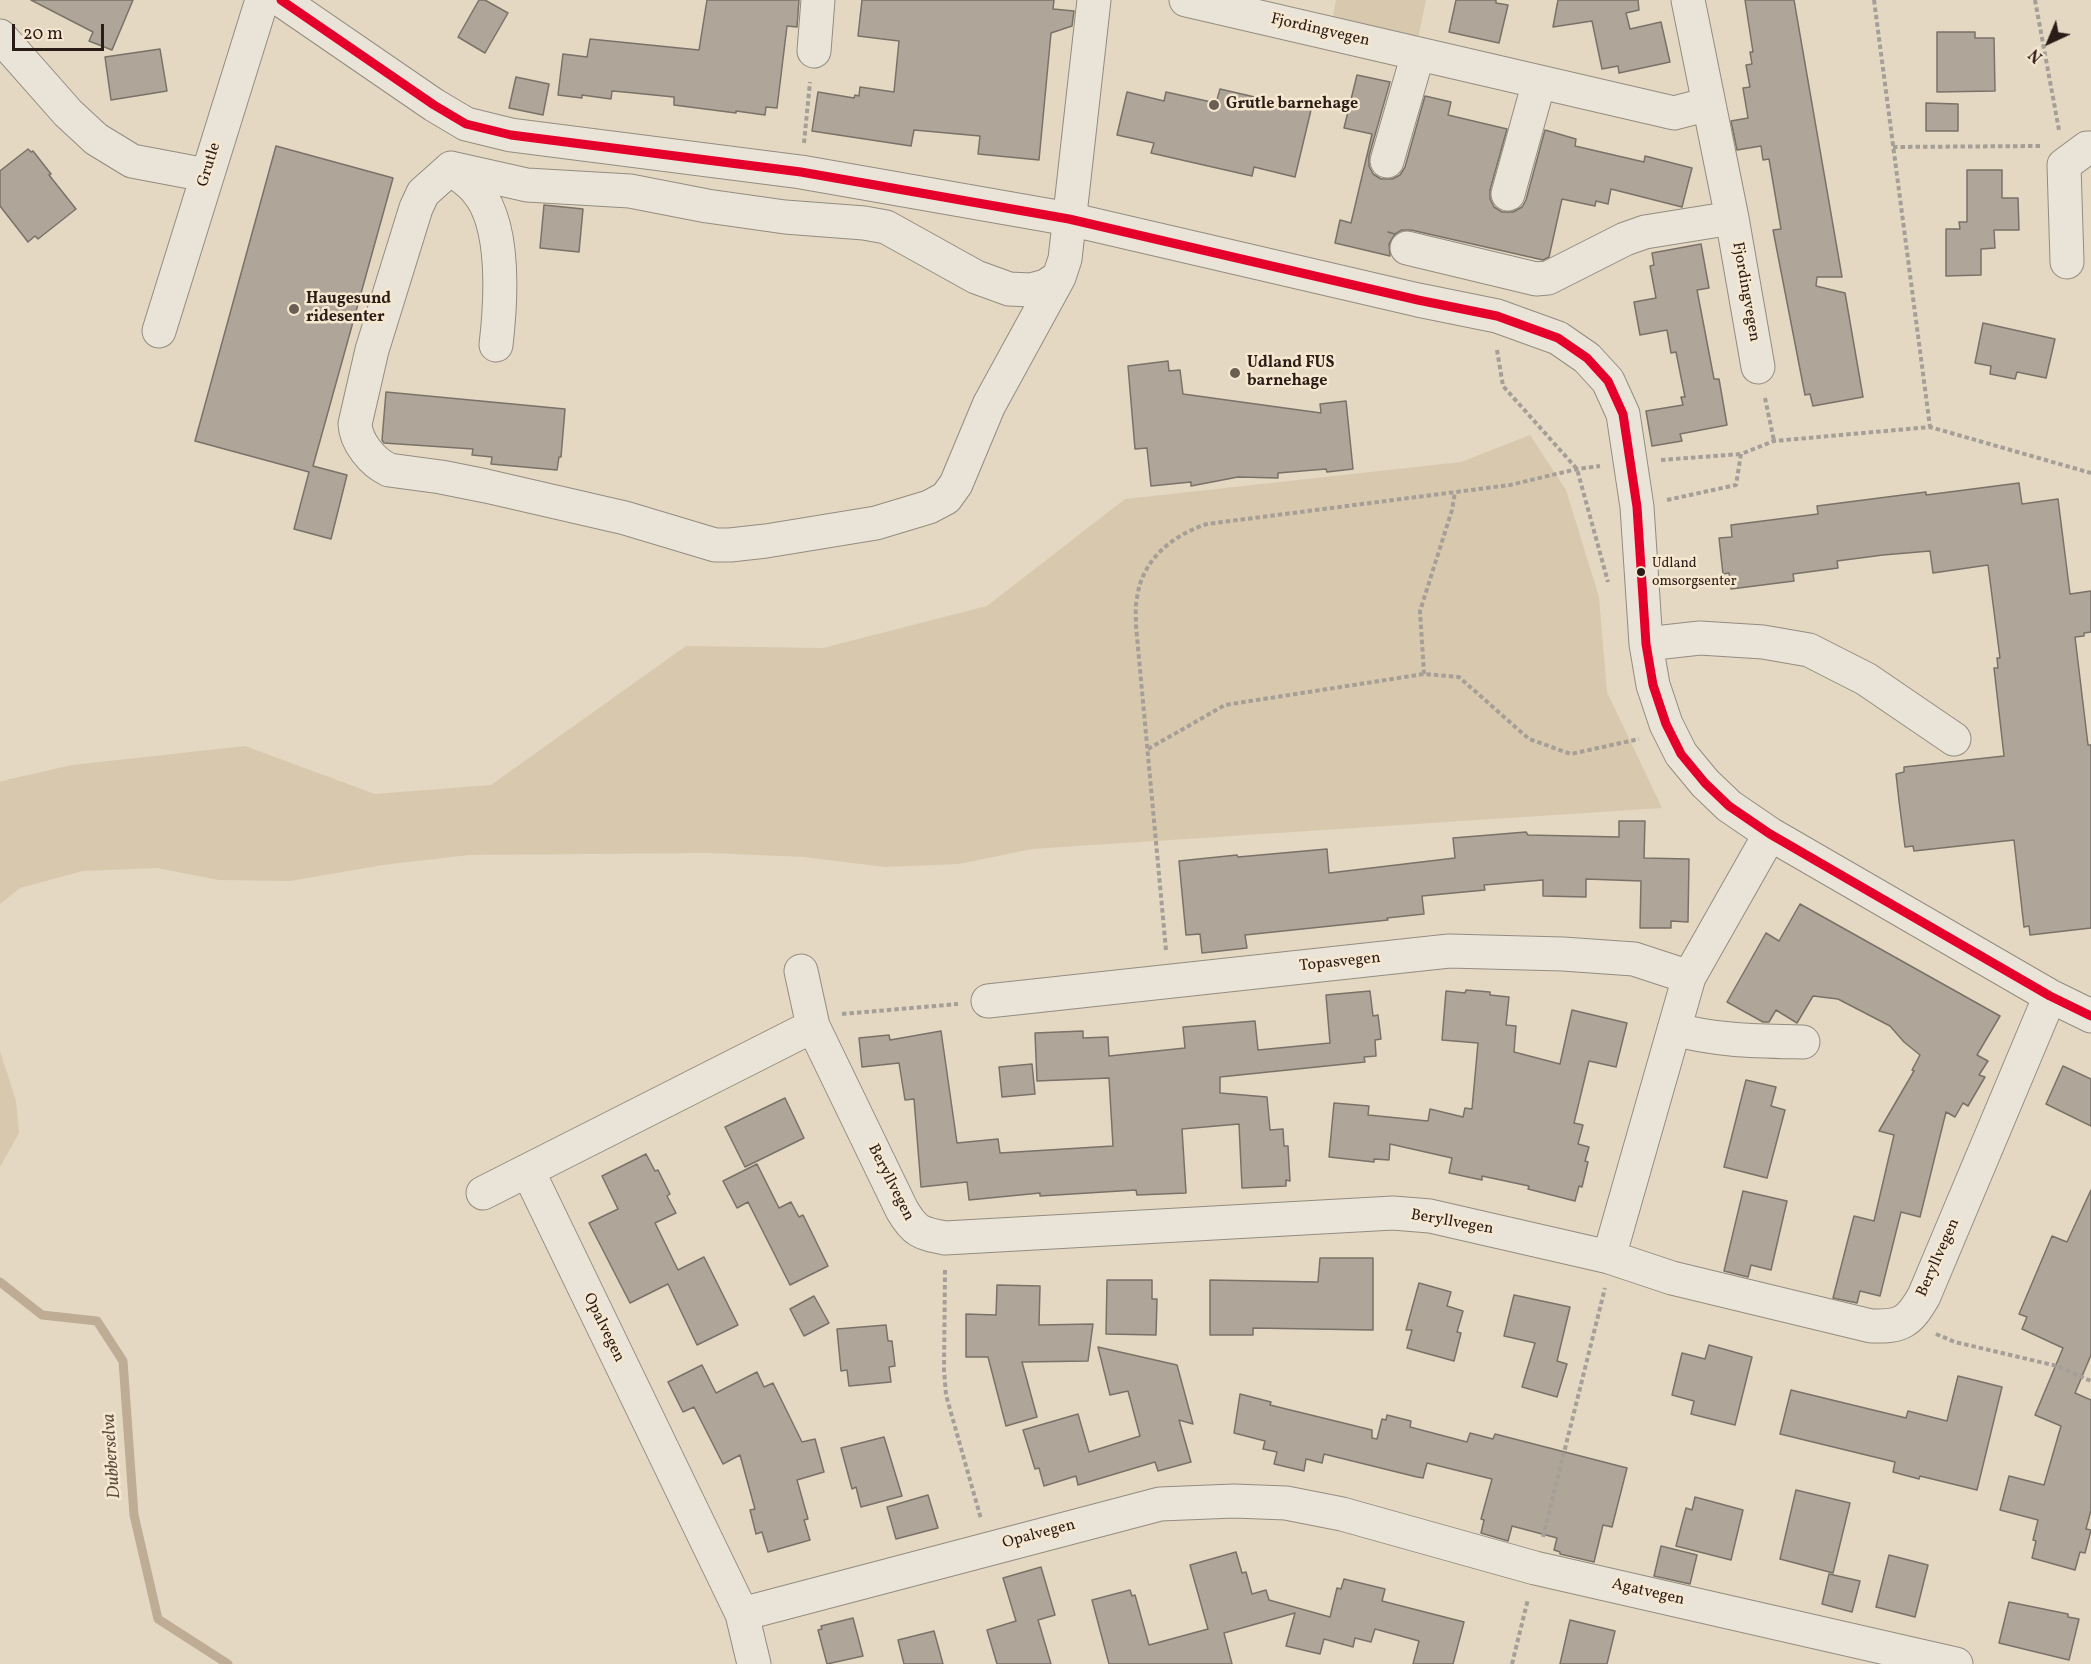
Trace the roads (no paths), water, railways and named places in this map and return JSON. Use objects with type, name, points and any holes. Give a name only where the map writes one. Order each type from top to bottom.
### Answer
[{"type":"street","name":"Grutle","points":[[159,331],[262,0]]},
{"type":"street","points":[[281,0],[434,105],[466,124],[511,135],[801,172],[1069,219],[1418,300],[1497,316],[1558,338],[1587,358],[1608,381],[1623,414],[1637,507],[1646,644],[1653,685],[1666,724],[1681,754],[1705,783],[1729,806],[1770,834],[2050,996],[2091,1016]]},
{"type":"street","points":[[814,51],[818,0]]},
{"type":"street","points":[[466,124],[453,153],[451,168],[423,193],[397,267],[372,350],[355,424],[355,434],[364,449],[382,467],[475,484],[624,518],[714,545],[766,541],[876,523],[928,507],[946,498],[956,484],[989,405],[1059,277],[1065,259],[1094,0]]},
{"type":"street","name":"Fjordingvegen","points":[[1186,0],[1674,113],[1709,104]]},
{"type":"street","name":"Fjordingvegen","points":[[1688,0],[1732,218],[1758,367]]},
{"type":"street","points":[[0,36],[68,113],[96,139],[132,161],[206,175]]},
{"type":"street","points":[[1387,161],[1418,54]]},
{"type":"street","points":[[1508,194],[1539,82]]},
{"type":"street","points":[[2067,262],[2064,165],[2076,150]]},
{"type":"street","points":[[451,168],[527,185],[630,191],[707,206],[785,217],[864,223],[886,227],[976,277],[1009,289],[1031,290],[1046,286],[1059,277]]},
{"type":"street","points":[[451,168],[477,191],[493,218],[500,307],[496,345]]},
{"type":"street","name":"Fjordingvegen","points":[[1407,248],[1536,279],[1555,277],[1625,239],[1645,232],[1732,218]]},
{"type":"street","points":[[1646,644],[1700,638],[1763,642],[1809,650],[1866,679],[1953,739]]},
{"type":"street","points":[[1609,1257],[1689,977],[1770,834]]},
{"type":"street","name":"Topasvegen","points":[[988,1001],[1449,951],[1563,954],[1634,960],[1689,977]]},
{"type":"street","name":"Beryllvegen","points":[[801,971],[813,1026],[902,1210],[912,1227],[928,1235],[945,1239],[1393,1214],[1430,1216],[1609,1257],[1671,1278],[1871,1326],[1889,1327],[1904,1322],[1914,1313],[1924,1296],[2050,996]]},
{"type":"street","points":[[483,1193],[813,1026]]},
{"type":"street","points":[[1674,1029],[1699,1036],[1732,1040],[1803,1042]]},
{"type":"street","name":"Opalvegen","points":[[528,1171],[742,1614],[754,1664]]},
{"type":"street","name":"Opalvegen","points":[[742,1614],[1160,1503],[1286,1503],[1342,1514]]},
{"type":"street","name":"Agatvegen","points":[[1342,1514],[1535,1568],[1956,1664]]},
{"type":"waterway","name":"Dubberselva","points":[[0,1282],[42,1315],[97,1321],[123,1361],[134,1515],[158,1619],[228,1664]]},
{"type":"place","name":"Grutle barnehage","points":[[1214,105]]},
{"type":"place","name":"Haugesund ridesenter","points":[[294,309]]},
{"type":"place","name":"Udland FUS barnehage","points":[[1235,373]]},
{"type":"place","name":"Udland omsorgsenter","points":[[1641,572]]}]
